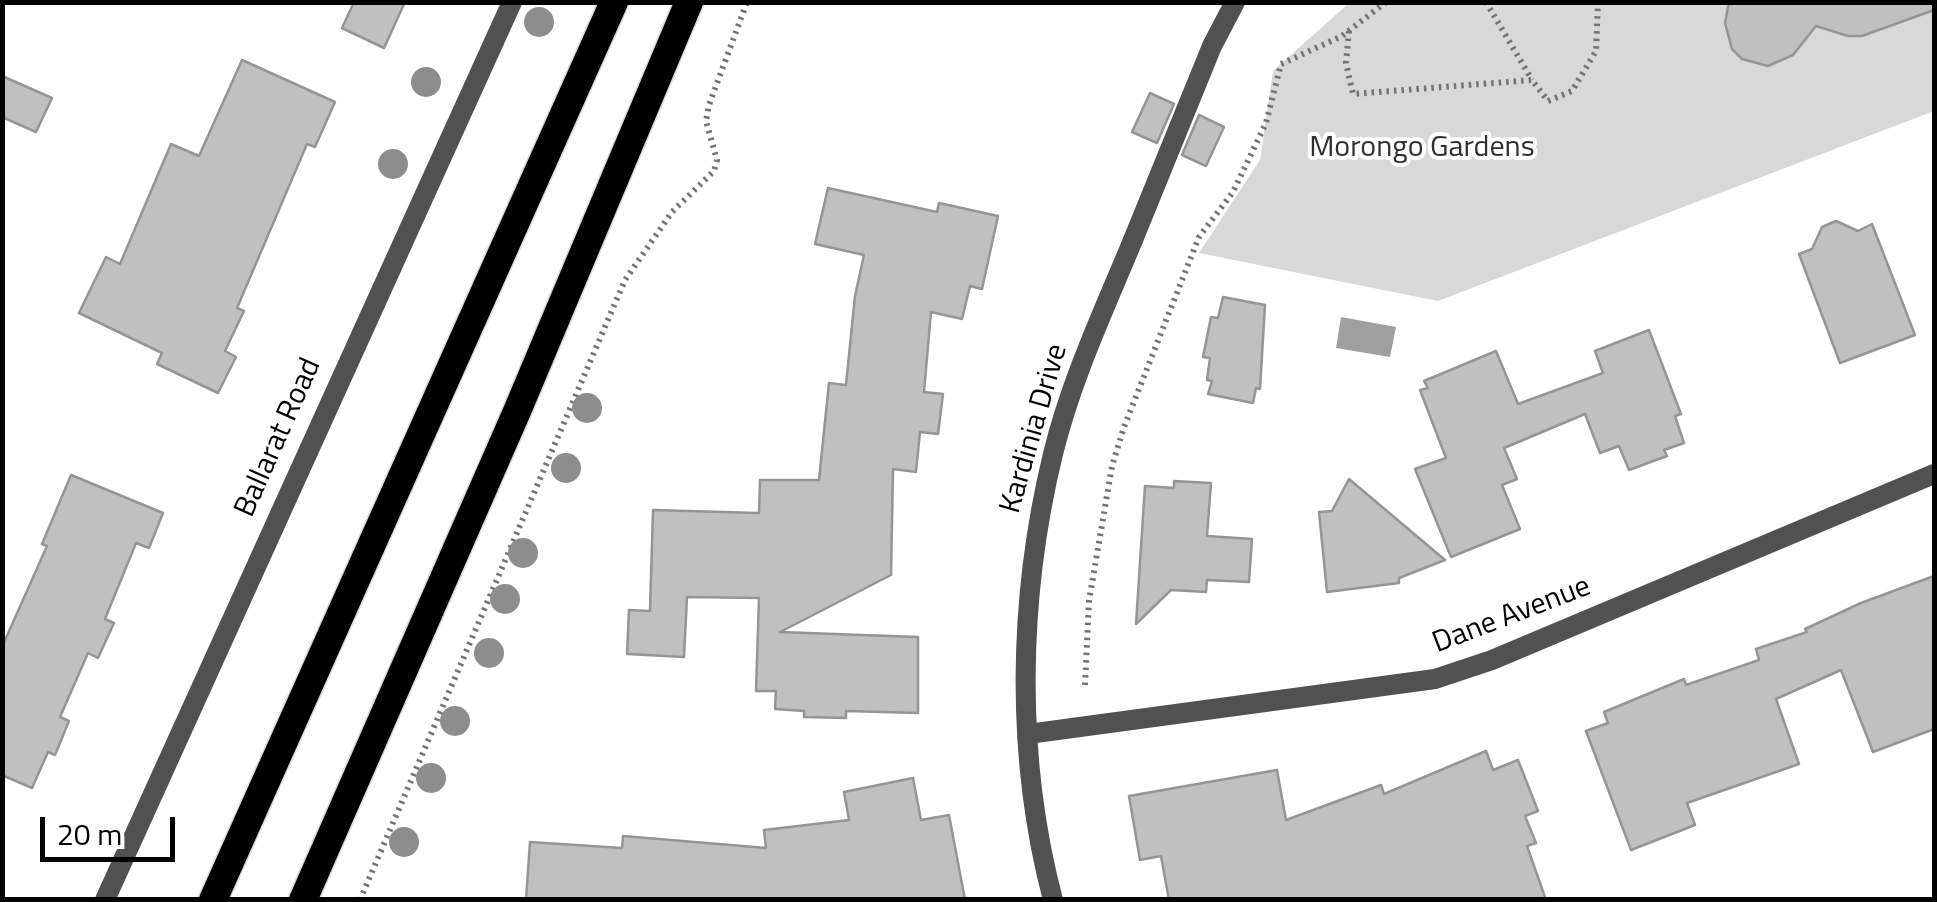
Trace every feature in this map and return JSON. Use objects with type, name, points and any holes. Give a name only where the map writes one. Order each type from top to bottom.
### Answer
[{"type":"highway","points":[[213,900],[614,2]]},
{"type":"highway","points":[[303,900],[518,409],[689,2]]},
{"type":"street","name":"Ballarat Road","points":[[105,900],[512,2]]},
{"type":"street","name":"Kardinia Drive","points":[[1053,900],[1038,822],[1028,734],[1030,570],[1053,452],[1074,386],[1132,240],[1212,46],[1236,2]]},
{"type":"street","name":"Dane Avenue","points":[[1028,734],[1435,679],[1492,660],[1934,474]]},
{"type":"path","points":[[360,900],[613,303],[655,233],[714,171],[716,160],[706,121],[709,105],[747,2]]},
{"type":"path","points":[[1085,685],[1089,601],[1112,466],[1135,395],[1200,237],[1233,192],[1266,123],[1280,64],[1349,31],[1386,2]]},
{"type":"path","points":[[1486,2],[1548,101],[1572,91],[1596,52],[1598,2]]},
{"type":"path","points":[[1349,31],[1346,63],[1353,94],[1532,80]]},
{"type":"green space","name":"Morongo Gardens","points":[[1349,3],[1934,3],[1934,111],[1438,301],[1199,253],[1260,160],[1273,71]]},
{"type":"shaded area","points":[[1341,317],[1396,327],[1390,357],[1336,348]]},
{"type":"building","points":[[354,2],[405,2],[384,48],[342,28]]},
{"type":"building","points":[[1729,2],[1934,2],[1934,10],[1862,36],[1816,26],[1793,55],[1768,66],[1742,59],[1732,49],[1725,23]]},
{"type":"building","points":[[242,60],[335,102],[315,147],[307,144],[237,308],[244,311],[225,351],[236,357],[218,393],[157,364],[162,353],[79,313],[106,257],[120,264],[171,144],[199,156]]},
{"type":"building","points":[[2,76],[52,98],[36,132],[2,117]]},
{"type":"building","points":[[1150,93],[1174,104],[1157,143],[1132,132]]},
{"type":"building","points":[[1199,115],[1224,127],[1206,166],[1182,155]]},
{"type":"building","points":[[828,188],[937,212],[939,203],[998,216],[982,289],[970,286],[962,319],[931,312],[924,392],[943,394],[938,434],[920,432],[916,472],[893,469],[891,575],[780,632],[918,637],[918,713],[846,711],[846,718],[804,717],[804,711],[775,709],[776,691],[756,691],[759,598],[687,597],[684,657],[627,654],[629,610],[650,611],[653,510],[759,513],[760,480],[819,480],[829,383],[846,385],[855,296],[864,255],[815,244]]},
{"type":"building","points":[[1836,221],[1858,231],[1872,224],[1915,335],[1840,363],[1799,254],[1812,249],[1822,227]]},
{"type":"building","points":[[1223,297],[1265,305],[1260,389],[1256,388],[1253,403],[1208,394],[1212,381],[1207,380],[1210,358],[1203,357],[1211,317],[1218,318]]},
{"type":"building","points":[[1649,330],[1681,414],[1675,416],[1684,443],[1664,450],[1667,456],[1629,470],[1619,446],[1600,453],[1585,414],[1504,448],[1517,479],[1502,485],[1520,529],[1451,557],[1415,469],[1446,458],[1420,390],[1428,388],[1424,381],[1496,351],[1518,404],[1603,373],[1595,351]]},
{"type":"building","points":[[71,475],[163,513],[149,548],[136,543],[105,619],[114,623],[98,658],[88,653],[60,717],[69,721],[55,755],[48,752],[32,788],[2,775],[2,647],[47,546],[42,544]]},
{"type":"building","points":[[1349,479],[1445,560],[1399,578],[1399,583],[1327,592],[1319,512],[1332,511]]},
{"type":"building","points":[[1174,481],[1211,483],[1207,536],[1252,539],[1249,582],[1207,580],[1206,592],[1171,590],[1136,624],[1145,486],[1174,488]]},
{"type":"building","points":[[1934,576],[1934,729],[1873,752],[1841,670],[1776,699],[1799,764],[1687,803],[1695,825],[1631,850],[1586,731],[1608,723],[1604,712],[1684,679],[1686,685],[1759,660],[1756,649],[1807,632],[1805,629],[1861,603]]},
{"type":"building","points":[[1486,751],[1493,770],[1518,760],[1538,811],[1525,816],[1536,843],[1527,846],[1546,900],[1169,900],[1161,856],[1140,860],[1129,796],[1277,770],[1286,820],[1381,785],[1384,794]]},
{"type":"building","points":[[913,778],[921,820],[949,815],[965,900],[526,900],[530,842],[622,848],[623,836],[766,848],[764,830],[849,820],[844,792]]}]
